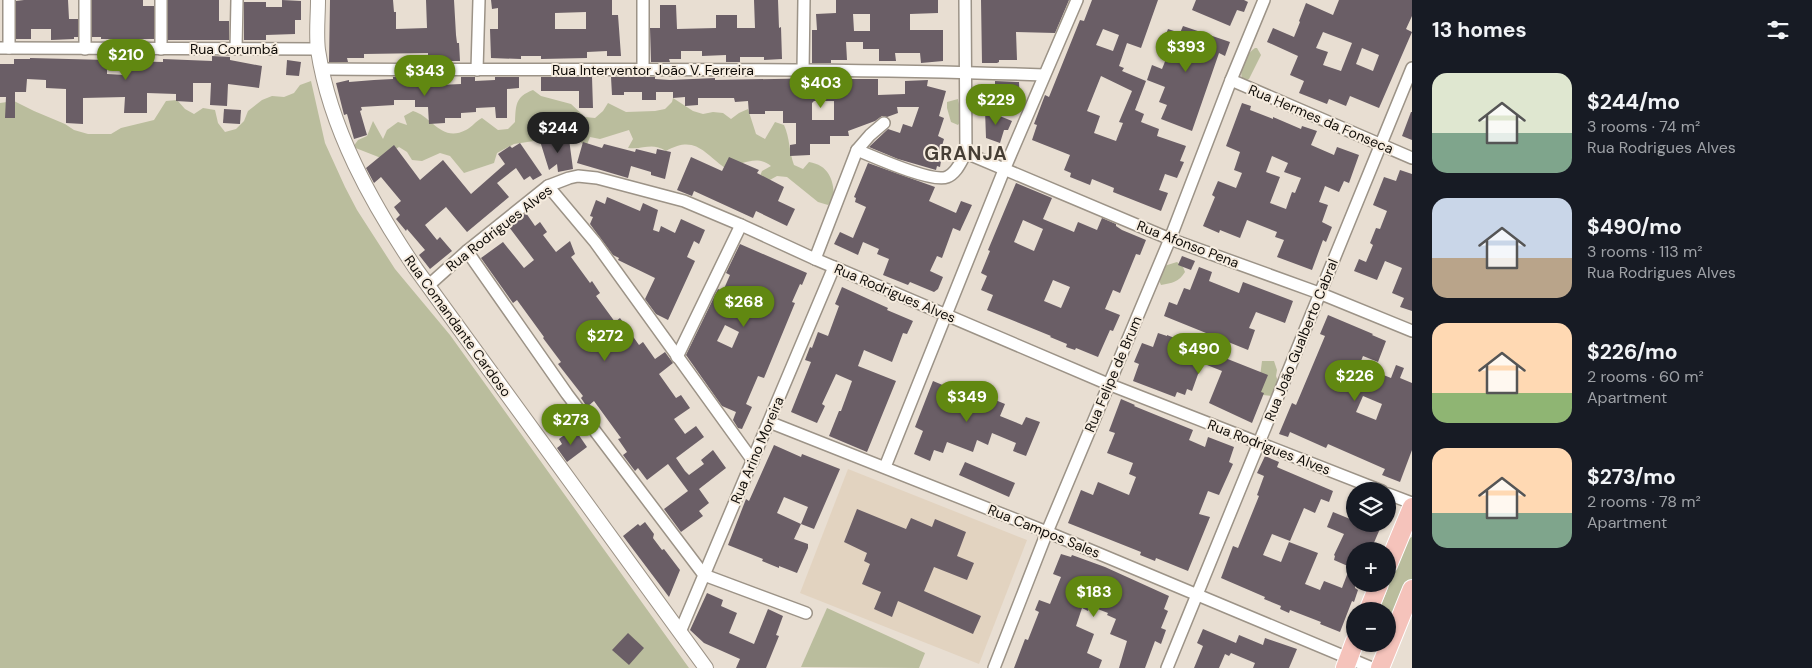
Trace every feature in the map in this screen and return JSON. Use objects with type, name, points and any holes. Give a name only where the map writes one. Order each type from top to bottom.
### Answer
[{"type":"main road","points":[[1396,546],[1412,507]]},
{"type":"main road","points":[[1380,668],[1412,588]]},
{"type":"street","points":[[5,48],[9,0]]},
{"type":"street","points":[[85,0],[85,49]]},
{"type":"street","points":[[161,0],[161,49]]},
{"type":"street","points":[[236,0],[236,49]]},
{"type":"street","name":"Rua Comandante Cardoso","points":[[318,0],[318,48],[323,69],[348,150],[364,184],[400,245],[428,285],[706,668]]},
{"type":"street","points":[[477,70],[479,0]]},
{"type":"street","points":[[643,0],[643,70]]},
{"type":"street","points":[[803,70],[804,0]]},
{"type":"street","points":[[857,150],[930,178],[947,177],[958,168],[966,153],[965,0]]},
{"type":"street","points":[[885,467],[1004,170],[1076,0]]},
{"type":"street","name":"Rua Felipe de Brum","points":[[994,668],[1047,532],[1170,239],[1264,0]]},
{"type":"street","name":"Rua Corumbá","points":[[5,48],[318,48]]},
{"type":"street","name":"Rua João Gualberto Cabral","points":[[1167,668],[1412,68]]},
{"type":"street","name":"Rua Interventor João V. Ferreira","points":[[323,69],[803,70],[1044,75]]},
{"type":"street","name":"Rua Hermes da Fonseca","points":[[1231,80],[1412,158]]},
{"type":"street","points":[[815,259],[857,150],[884,123]]},
{"type":"street","name":"Rua Afonso Pena","points":[[966,153],[1170,239],[1319,293],[1412,332]]},
{"type":"street","name":"Rua Rodrigues Alves","points":[[428,285],[548,186],[569,178],[597,178],[684,201],[1108,384],[1359,482]]},
{"type":"street","points":[[548,186],[595,242],[752,460]]},
{"type":"street","points":[[677,357],[741,225]]},
{"type":"street","points":[[467,251],[567,394],[704,575],[806,613]]},
{"type":"street","name":"Rua Arino Moreira","points":[[680,632],[834,267]]},
{"type":"street","name":"Rua Campos Sales","points":[[769,422],[1047,532],[1349,656],[1372,668]]},
{"type":"street","points":[[1396,497],[1412,503]]},
{"type":"shaded area","points":[[848,469],[1027,540],[979,664],[800,593]]},
{"type":"green space","points":[[1255,48],[1257,48],[1261,55],[1249,79],[1243,82],[1241,73],[1243,64]]},
{"type":"green space","points":[[311,81],[325,143],[357,210],[395,269],[450,335],[689,668],[0,668],[0,103],[14,101],[74,130],[88,134],[111,134],[121,128],[154,120],[166,101],[177,100],[185,109],[194,114],[203,108],[215,110],[218,123],[225,132],[236,129],[244,121],[248,111],[262,100],[272,96],[284,97],[294,93],[300,85]]},
{"type":"green space","points":[[533,90],[541,96],[571,104],[585,117],[595,118],[608,103],[626,112],[655,111],[665,109],[672,102],[673,98],[693,111],[703,114],[723,113],[731,119],[748,109],[756,134],[765,139],[775,122],[784,125],[794,165],[803,169],[809,162],[821,166],[829,174],[833,185],[834,198],[828,205],[818,202],[787,177],[777,176],[768,181],[758,181],[762,171],[771,166],[760,161],[749,161],[725,168],[704,151],[692,145],[676,146],[666,151],[656,147],[628,148],[633,139],[629,130],[600,139],[590,137],[586,147],[572,134],[562,138],[553,135],[534,141],[514,144],[497,153],[494,163],[464,173],[450,156],[440,153],[422,161],[412,160],[407,152],[399,147],[381,158],[353,147],[358,140],[367,136],[373,121],[383,139],[387,130],[398,122],[407,125],[404,116],[413,111],[443,131],[450,133],[466,130],[482,118],[498,130],[508,129],[515,122],[518,102],[523,96]]},
{"type":"green space","points":[[958,99],[962,119],[958,125],[951,122],[947,102]]},
{"type":"green space","points":[[1177,262],[1183,267],[1185,272],[1183,275],[1175,282],[1161,285],[1157,276],[1164,266]]},
{"type":"green space","points":[[1262,361],[1274,361],[1277,370],[1276,376],[1281,389],[1273,396],[1263,395],[1258,392]]},
{"type":"green space","points":[[1412,537],[1412,579],[1396,619],[1396,602],[1382,602],[1386,592],[1396,592],[1396,566],[1406,540]]},
{"type":"green space","points":[[827,608],[925,653],[919,668],[801,667]]},
{"type":"building","points":[[68,0],[69,19],[78,19],[78,37],[74,37],[74,39],[51,40],[51,29],[31,29],[31,39],[16,39],[16,1]]},
{"type":"building","points":[[92,0],[143,0],[143,6],[154,6],[154,39],[101,39],[101,37],[92,37]]},
{"type":"building","points":[[168,0],[219,0],[219,21],[229,21],[229,40],[168,40]]},
{"type":"building","points":[[282,0],[301,1],[301,20],[295,20],[295,34],[266,35],[266,40],[244,40],[244,2],[266,2],[266,7],[282,7]]},
{"type":"building","points":[[330,0],[393,0],[394,12],[396,12],[396,29],[427,28],[426,0],[454,0],[460,61],[428,59],[428,53],[364,54],[364,58],[347,58],[348,62],[329,62]]},
{"type":"building","points":[[491,0],[612,0],[612,15],[618,15],[621,56],[607,56],[607,51],[587,52],[587,58],[541,59],[541,56],[521,56],[521,59],[491,58],[490,29],[498,29],[498,8],[492,9]],"holes":[[[586,12],[586,29],[555,29],[555,13]]]},
{"type":"building","points":[[754,0],[778,0],[782,59],[764,60],[764,57],[740,57],[740,62],[726,62],[726,55],[702,56],[702,51],[681,51],[681,59],[669,59],[670,62],[651,62],[650,28],[660,28],[660,5],[676,5],[677,29],[716,28],[716,15],[737,15],[737,28],[755,28]]},
{"type":"building","points":[[836,0],[938,0],[938,13],[910,14],[910,30],[943,30],[943,61],[921,63],[920,53],[895,53],[896,61],[879,61],[879,49],[863,49],[863,42],[846,42],[847,60],[831,60],[831,63],[812,63],[812,30],[817,30],[816,14],[836,13]],"holes":[[[853,14],[870,14],[870,31],[854,31]]]},
{"type":"building","points":[[981,0],[1069,0],[1055,33],[1016,32],[1017,60],[999,60],[997,63],[982,63]]},
{"type":"building","points":[[1092,0],[1158,0],[1141,48],[1127,43],[1119,66],[1124,68],[1122,71],[1146,81],[1135,110],[1144,114],[1141,122],[1159,129],[1157,136],[1186,146],[1180,161],[1184,162],[1177,178],[1165,174],[1159,190],[1168,193],[1161,211],[1113,192],[1114,188],[1092,179],[1090,185],[1070,177],[1071,173],[1064,170],[1070,155],[1032,140],[1037,125],[1034,124],[1045,95],[1049,97],[1080,20],[1084,21]],"holes":[[[1103,29],[1119,35],[1113,51],[1096,45]],[[1101,76],[1132,91],[1119,122],[1123,123],[1116,141],[1094,133],[1100,116],[1087,111]]]},
{"type":"building","points":[[1196,0],[1244,0],[1248,2],[1244,12],[1237,10],[1230,26],[1192,10]]},
{"type":"building","points":[[1339,0],[1412,0],[1412,16],[1406,29],[1412,32],[1379,108],[1350,96],[1346,106],[1329,99],[1327,104],[1299,93],[1304,81],[1290,75],[1298,56],[1267,42],[1273,28],[1294,37],[1306,3],[1333,15]],"holes":[[[1323,32],[1352,43],[1341,71],[1323,65],[1328,52],[1316,48]],[[1362,48],[1379,55],[1373,71],[1356,64]]]},
{"type":"building","points":[[1183,26],[1230,42],[1225,56],[1219,53],[1192,131],[1161,119],[1167,105],[1159,102],[1165,87],[1147,80],[1152,65],[1162,69],[1168,54],[1160,50],[1168,29],[1180,33]]},
{"type":"building","points":[[212,56],[230,57],[230,60],[262,66],[259,88],[228,84],[227,106],[210,105],[211,83],[193,83],[193,102],[176,101],[176,94],[147,93],[147,113],[124,113],[125,97],[83,98],[83,124],[66,123],[66,89],[46,88],[46,80],[27,79],[26,92],[15,92],[15,118],[5,118],[6,97],[0,97],[0,64],[14,64],[14,59],[107,60],[107,74],[125,75],[125,61],[163,62],[163,59],[212,61]]},
{"type":"building","points":[[287,60],[301,62],[299,76],[286,75]]},
{"type":"building","points":[[393,77],[439,77],[439,85],[461,84],[461,77],[475,77],[475,81],[495,80],[495,77],[519,77],[519,88],[507,89],[507,118],[496,118],[495,107],[476,108],[476,112],[461,113],[461,118],[445,118],[445,123],[429,124],[428,107],[415,107],[415,100],[394,100],[394,105],[361,107],[362,110],[360,111],[367,135],[354,139],[347,114],[344,115],[336,83],[349,80],[349,82],[393,79]]},
{"type":"building","points":[[541,77],[592,77],[593,108],[579,108],[579,91],[541,91]]},
{"type":"building","points":[[611,77],[655,77],[655,79],[670,80],[826,78],[826,84],[847,84],[847,79],[878,79],[878,95],[905,94],[905,81],[928,80],[927,86],[946,91],[939,116],[944,118],[938,136],[944,139],[940,152],[945,154],[943,162],[941,161],[940,167],[937,166],[936,170],[898,159],[869,147],[888,129],[900,133],[903,124],[912,127],[919,107],[897,107],[898,113],[887,117],[882,116],[875,121],[848,131],[849,136],[830,136],[830,144],[810,144],[810,155],[790,156],[790,145],[796,144],[796,123],[783,123],[783,111],[765,111],[765,114],[749,114],[748,101],[735,102],[734,98],[698,98],[698,105],[685,106],[685,97],[673,98],[673,92],[656,92],[656,100],[642,100],[642,92],[624,92],[624,95],[612,95]],"holes":[[[814,101],[834,101],[834,120],[812,120],[812,103]]]},
{"type":"building","points":[[995,81],[1019,82],[1020,107],[985,109],[985,107],[982,107],[982,92],[995,92]]},
{"type":"building","points":[[1242,103],[1251,106],[1250,110],[1273,119],[1273,117],[1301,129],[1302,126],[1317,131],[1311,145],[1334,155],[1337,147],[1359,155],[1349,183],[1344,181],[1339,192],[1325,186],[1319,202],[1328,205],[1322,222],[1332,227],[1326,242],[1323,240],[1312,270],[1277,257],[1284,240],[1275,237],[1277,232],[1247,220],[1240,238],[1220,230],[1219,233],[1203,226],[1215,197],[1212,195],[1218,181],[1236,188],[1242,173],[1234,170],[1240,152],[1226,146]],"holes":[[[1272,156],[1288,163],[1284,172],[1301,178],[1295,193],[1292,192],[1286,209],[1270,203],[1280,177],[1266,172]]]},
{"type":"building","points":[[224,109],[241,110],[240,124],[223,123]]},
{"type":"building","points":[[985,110],[1012,121],[1008,130],[1004,130],[1000,143],[986,138]]},
{"type":"building","points":[[1412,112],[1412,140],[1402,136]]},
{"type":"building","points":[[554,138],[554,141],[569,139],[573,169],[558,172],[557,164],[549,170],[540,141]]},
{"type":"building","points":[[583,142],[602,148],[604,144],[635,152],[636,149],[656,154],[657,149],[671,152],[665,179],[651,175],[651,172],[631,166],[628,178],[577,163]]},
{"type":"building","points":[[520,143],[542,175],[533,180],[530,176],[524,180],[516,168],[497,183],[509,197],[467,232],[446,207],[425,225],[437,240],[440,237],[452,251],[430,269],[419,255],[425,250],[396,219],[400,215],[394,207],[401,201],[381,177],[374,183],[366,168],[394,145],[420,180],[443,160],[471,194],[505,164],[498,154],[510,146],[512,148]]},
{"type":"building","points":[[691,157],[722,171],[729,157],[759,170],[757,173],[784,187],[778,201],[795,209],[787,226],[756,211],[753,218],[694,191],[692,196],[677,190]]},
{"type":"building","points":[[868,163],[935,187],[929,201],[956,213],[961,201],[972,205],[960,231],[953,228],[942,258],[937,256],[930,271],[943,277],[938,289],[934,292],[910,282],[908,285],[883,275],[889,259],[877,254],[879,249],[863,242],[858,255],[834,244],[840,232],[853,238],[866,207],[855,202],[856,198],[854,197]]},
{"type":"building","points":[[1400,170],[1412,174],[1412,311],[1400,307],[1404,298],[1392,293],[1402,268],[1385,261],[1377,280],[1354,271],[1359,259],[1366,262],[1373,245],[1370,243],[1376,228],[1380,229],[1387,211],[1373,205],[1384,177],[1396,181]]},
{"type":"building","points":[[1016,183],[1052,198],[1043,219],[1074,232],[1078,222],[1097,230],[1102,218],[1116,224],[1122,230],[1146,240],[1140,255],[1136,254],[1120,293],[1113,290],[1105,309],[1120,315],[1113,331],[1110,330],[1098,357],[1076,348],[1075,350],[1066,347],[1067,344],[1051,336],[987,310],[993,295],[981,290],[987,276],[981,273],[990,251],[988,250]],"holes":[[[1023,220],[1043,229],[1034,251],[1014,242]],[[1053,280],[1070,287],[1061,308],[1044,301]]]},
{"type":"building","points":[[607,197],[640,211],[643,203],[658,210],[653,230],[659,232],[661,226],[675,233],[681,219],[705,230],[699,244],[694,241],[687,257],[695,261],[668,320],[656,314],[645,299],[655,278],[618,260],[619,258],[613,255],[590,224],[593,217],[590,216],[596,200],[605,204]]},
{"type":"building","points":[[526,213],[535,226],[540,222],[547,232],[543,235],[556,252],[570,241],[575,254],[571,257],[590,283],[592,281],[600,293],[596,296],[615,322],[620,318],[639,345],[643,342],[655,359],[665,352],[673,363],[659,374],[676,398],[681,395],[690,408],[674,419],[685,434],[696,426],[704,437],[676,458],[685,471],[689,475],[704,464],[701,460],[713,450],[726,468],[699,489],[709,503],[699,511],[703,516],[681,532],[664,509],[688,491],[668,464],[647,480],[638,468],[635,471],[623,455],[627,452],[618,439],[621,438],[594,401],[587,407],[581,398],[583,396],[558,364],[561,362],[544,337],[517,300],[513,303],[481,258],[503,242],[524,268],[534,260],[509,227]]},
{"type":"building","points":[[740,244],[807,273],[792,302],[795,303],[764,378],[758,376],[746,404],[752,407],[742,429],[738,428],[733,420],[736,412],[722,406],[686,355],[718,289],[723,291],[730,275],[726,273]],"holes":[[[725,325],[739,332],[732,348],[717,341]]]},
{"type":"building","points":[[1182,256],[1195,261],[1191,270],[1178,265]]},
{"type":"building","points":[[1199,267],[1212,272],[1209,281],[1239,293],[1243,282],[1293,301],[1285,323],[1256,312],[1249,328],[1255,330],[1248,350],[1164,316],[1169,302],[1177,305],[1184,288],[1190,290]]},
{"type":"building","points":[[842,287],[913,321],[907,334],[903,333],[892,362],[864,350],[858,366],[896,381],[867,452],[829,436],[852,381],[836,374],[822,404],[825,406],[817,423],[791,412],[811,362],[805,360],[810,347],[812,348],[818,332],[828,336],[839,306],[835,304]]},
{"type":"building","points":[[1328,315],[1386,341],[1378,362],[1363,356],[1353,381],[1370,388],[1376,372],[1391,378],[1396,365],[1404,368],[1400,378],[1412,383],[1412,450],[1400,482],[1382,475],[1385,469],[1328,444],[1326,448],[1290,432],[1288,437],[1279,434],[1292,403],[1296,405],[1325,336],[1320,334]],"holes":[[[1363,396],[1382,404],[1376,420],[1356,412]]]},
{"type":"building","points":[[1158,333],[1268,375],[1261,392],[1264,393],[1252,423],[1209,403],[1222,371],[1202,363],[1192,391],[1187,389],[1185,395],[1177,392],[1175,397],[1133,381],[1139,364],[1134,362],[1142,343],[1153,347]]},
{"type":"building","points":[[933,381],[969,396],[971,390],[1005,404],[1000,416],[1022,425],[1026,417],[1040,422],[1026,456],[1013,451],[1016,443],[992,433],[988,445],[977,440],[973,452],[947,442],[943,453],[934,450],[930,461],[914,454],[923,431],[915,427]]},
{"type":"building","points":[[1121,399],[1193,430],[1189,440],[1205,447],[1208,437],[1234,447],[1229,462],[1233,464],[1219,495],[1208,491],[1199,514],[1210,517],[1188,571],[1156,558],[1155,561],[1140,555],[1141,552],[1068,523],[1081,490],[1093,495],[1098,482],[1129,495],[1136,477],[1129,474],[1133,463],[1107,453],[1115,433],[1109,431]]},
{"type":"building","points":[[576,431],[587,447],[567,462],[557,448],[562,444],[559,439],[567,433],[569,436]]},
{"type":"building","points":[[774,445],[801,457],[802,454],[840,469],[814,529],[801,524],[794,539],[808,544],[797,573],[779,566],[779,568],[762,561],[763,559],[728,545],[746,499],[749,501]],"holes":[[[784,497],[808,507],[801,524],[777,513]]]},
{"type":"building","points":[[1265,456],[1279,462],[1277,467],[1333,491],[1329,502],[1321,499],[1315,513],[1304,508],[1290,541],[1272,534],[1263,555],[1281,562],[1289,542],[1318,553],[1305,584],[1320,590],[1324,581],[1342,588],[1346,578],[1346,592],[1357,592],[1354,602],[1346,602],[1346,616],[1340,632],[1320,624],[1321,622],[1290,610],[1289,613],[1280,609],[1281,606],[1264,599],[1265,597],[1221,578],[1233,546],[1238,548],[1259,496],[1257,495],[1264,476],[1257,473]]},
{"type":"building","points":[[965,462],[1015,483],[1009,497],[959,475]]},
{"type":"building","points":[[857,509],[906,529],[911,518],[932,527],[935,519],[966,532],[957,556],[974,563],[967,580],[934,567],[924,591],[981,616],[973,634],[898,601],[892,617],[874,609],[881,592],[862,584],[870,564],[864,561],[867,553],[844,542]]},
{"type":"building","points":[[1333,512],[1346,517],[1346,532],[1379,532],[1374,542],[1346,542],[1346,565],[1334,560],[1334,555],[1344,534],[1327,527]]},
{"type":"building","points":[[645,522],[654,534],[653,538],[680,570],[669,597],[623,536],[638,524],[640,526]]},
{"type":"building","points":[[1061,554],[1071,557],[1072,555],[1105,567],[1169,596],[1164,609],[1168,611],[1161,628],[1166,630],[1161,644],[1155,641],[1145,668],[1119,668],[1127,641],[1110,634],[1116,619],[1107,615],[1108,613],[1090,606],[1088,611],[1082,608],[1076,626],[1094,634],[1087,653],[1102,660],[1099,668],[1014,668],[1025,639],[1028,640],[1039,612],[1035,610],[1039,600],[1050,604],[1061,577],[1053,574]]},
{"type":"building","points":[[707,593],[723,600],[721,606],[737,613],[729,633],[754,644],[768,609],[783,616],[776,635],[779,636],[766,668],[736,668],[740,659],[704,643],[690,630]]},
{"type":"building","points":[[1203,629],[1236,643],[1239,635],[1263,645],[1265,638],[1297,649],[1289,668],[1253,668],[1255,663],[1231,653],[1229,656],[1225,654],[1219,668],[1194,668],[1203,646],[1197,643]]},
{"type":"building","points":[[628,633],[644,648],[629,665],[612,650]]},
{"type":"district","name":"GRANJA","points":[[966,153]]}]
